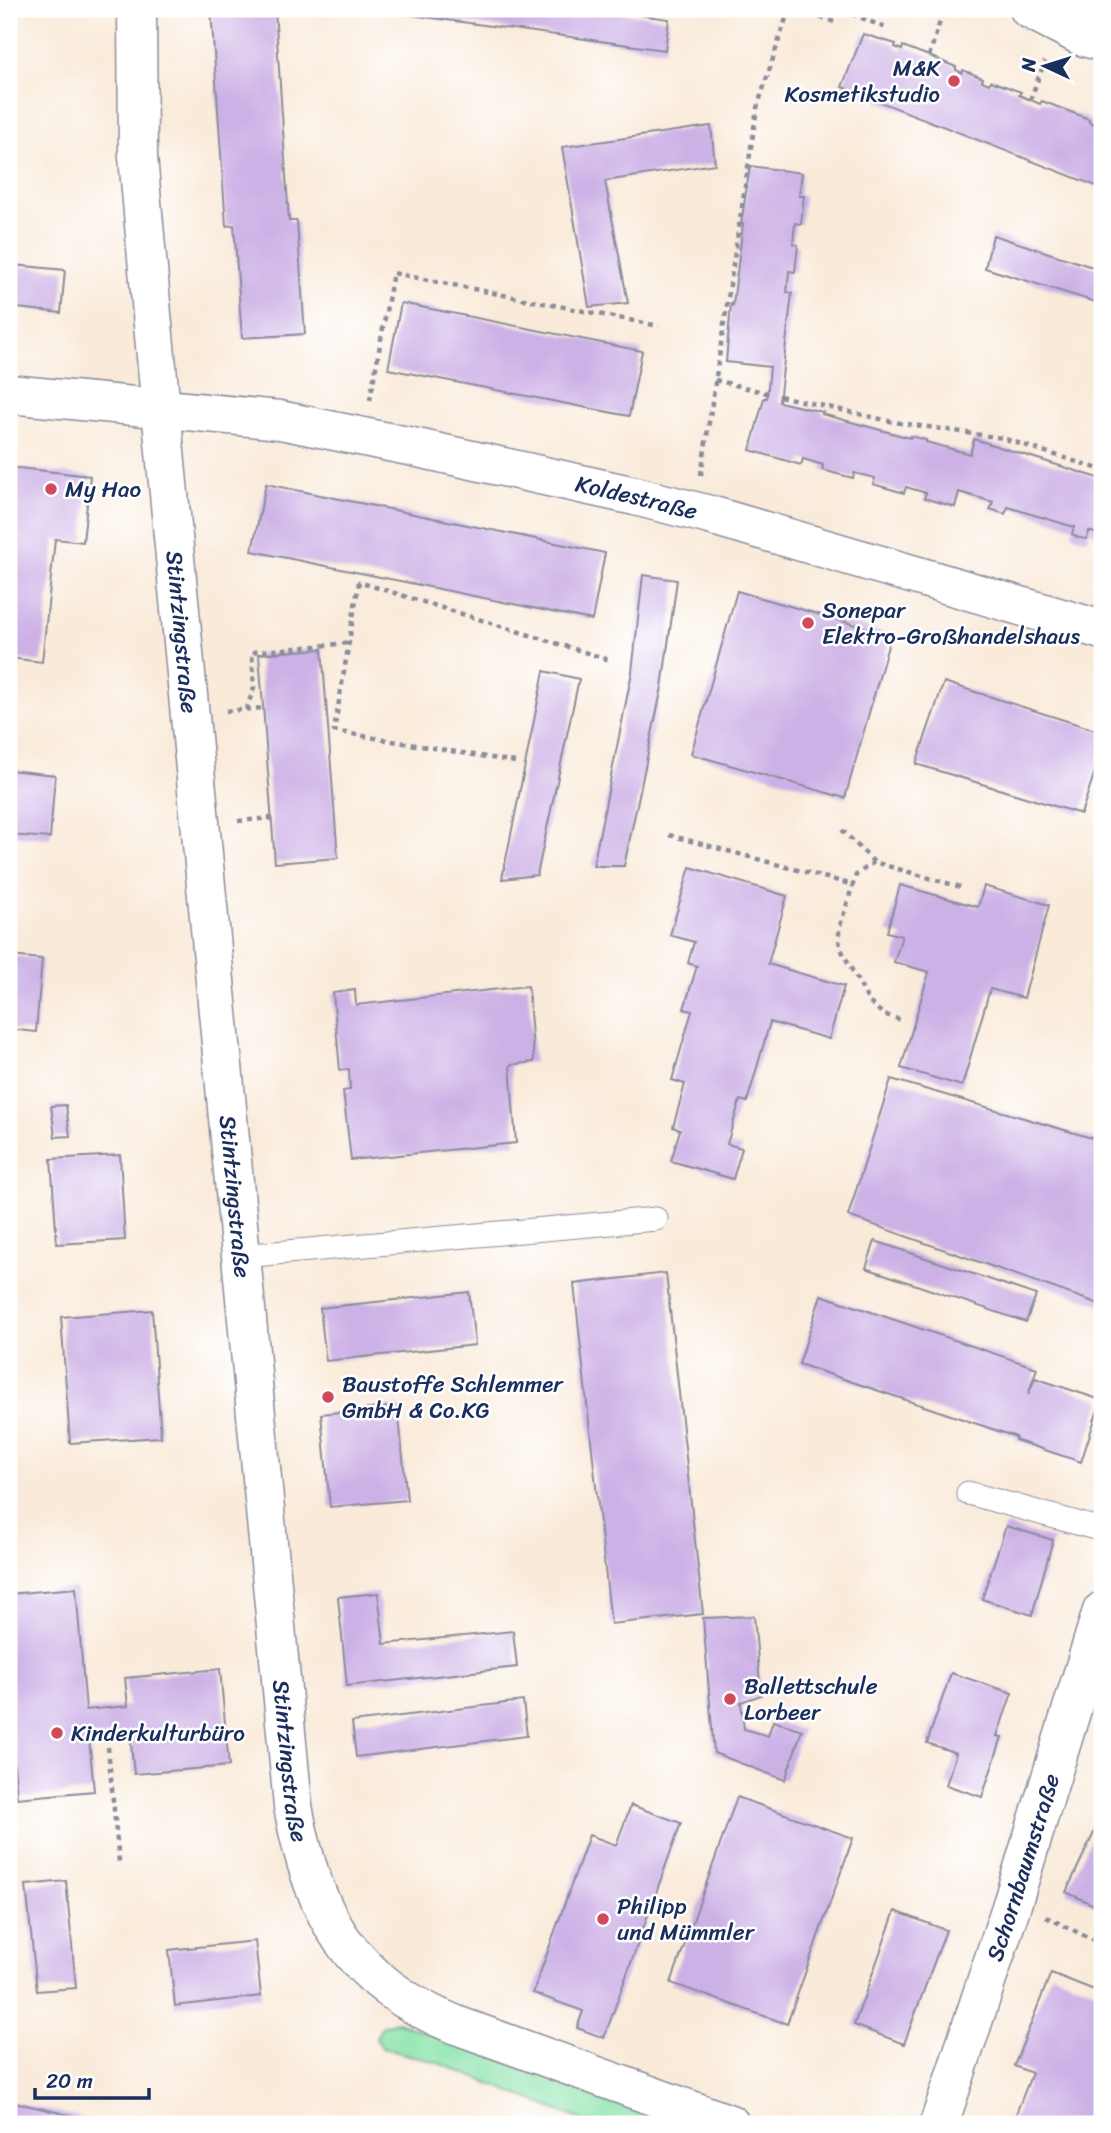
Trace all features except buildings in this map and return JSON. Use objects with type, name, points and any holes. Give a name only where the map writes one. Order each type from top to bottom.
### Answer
[{"type":"street","name":"Stintzingstraße","points":[[137,9],[138,157],[293,1806],[300,1842],[319,1902],[356,1961],[388,1990],[429,2014],[730,2124]]},
{"type":"street","points":[[1029,9],[1082,36],[1102,41]]},
{"type":"street","name":"Koldestraße","points":[[9,394],[280,420],[635,496],[908,572],[1102,630]]},
{"type":"street","name":"Schornbaumstraße","points":[[939,2124],[1013,1901],[1102,1611]]},
{"type":"lane","points":[[242,1256],[656,1219]]},
{"type":"lane","points":[[968,1493],[1102,1530]]},
{"type":"path","points":[[699,486],[757,108],[790,9],[835,22]]},
{"type":"path","points":[[929,56],[944,9]]},
{"type":"path","points":[[852,14],[886,28]]},
{"type":"path","points":[[368,411],[393,273],[659,326]]},
{"type":"path","points":[[715,380],[767,393]]},
{"type":"path","points":[[780,396],[894,422],[1002,438],[1102,470]]},
{"type":"path","points":[[515,762],[334,731],[359,582],[610,660]]},
{"type":"path","points":[[246,710],[254,688],[252,652],[348,643]]},
{"type":"path","points":[[842,830],[874,862],[964,888]]},
{"type":"path","points":[[669,835],[852,886]]},
{"type":"path","points":[[874,862],[856,875],[839,929],[838,942],[869,1002],[883,1014],[904,1021]]},
{"type":"path","points":[[107,1737],[119,1862]]},
{"type":"path","points":[[1013,1901],[1102,1944]]},
{"type":"green space","points":[[397,2022],[681,2124],[592,2124],[436,2062],[382,2048],[376,2038],[382,2026]]},
{"type":"place","name":"M&K Kosmetikstudio","points":[[954,81]]},
{"type":"place","name":"My Hao","points":[[51,489]]},
{"type":"place","name":"Sonepar Elektro-Großhandelshaus","points":[[808,623]]},
{"type":"place","name":"Baustoffe Schlemmer GmbH & Co.KG","points":[[328,1397]]},
{"type":"place","name":"Ballettschule Lorbeer","points":[[730,1699]]},
{"type":"place","name":"Kinderkulturbüro","points":[[57,1733]]},
{"type":"place","name":"Philipp und Mümmler","points":[[603,1919]]}]
